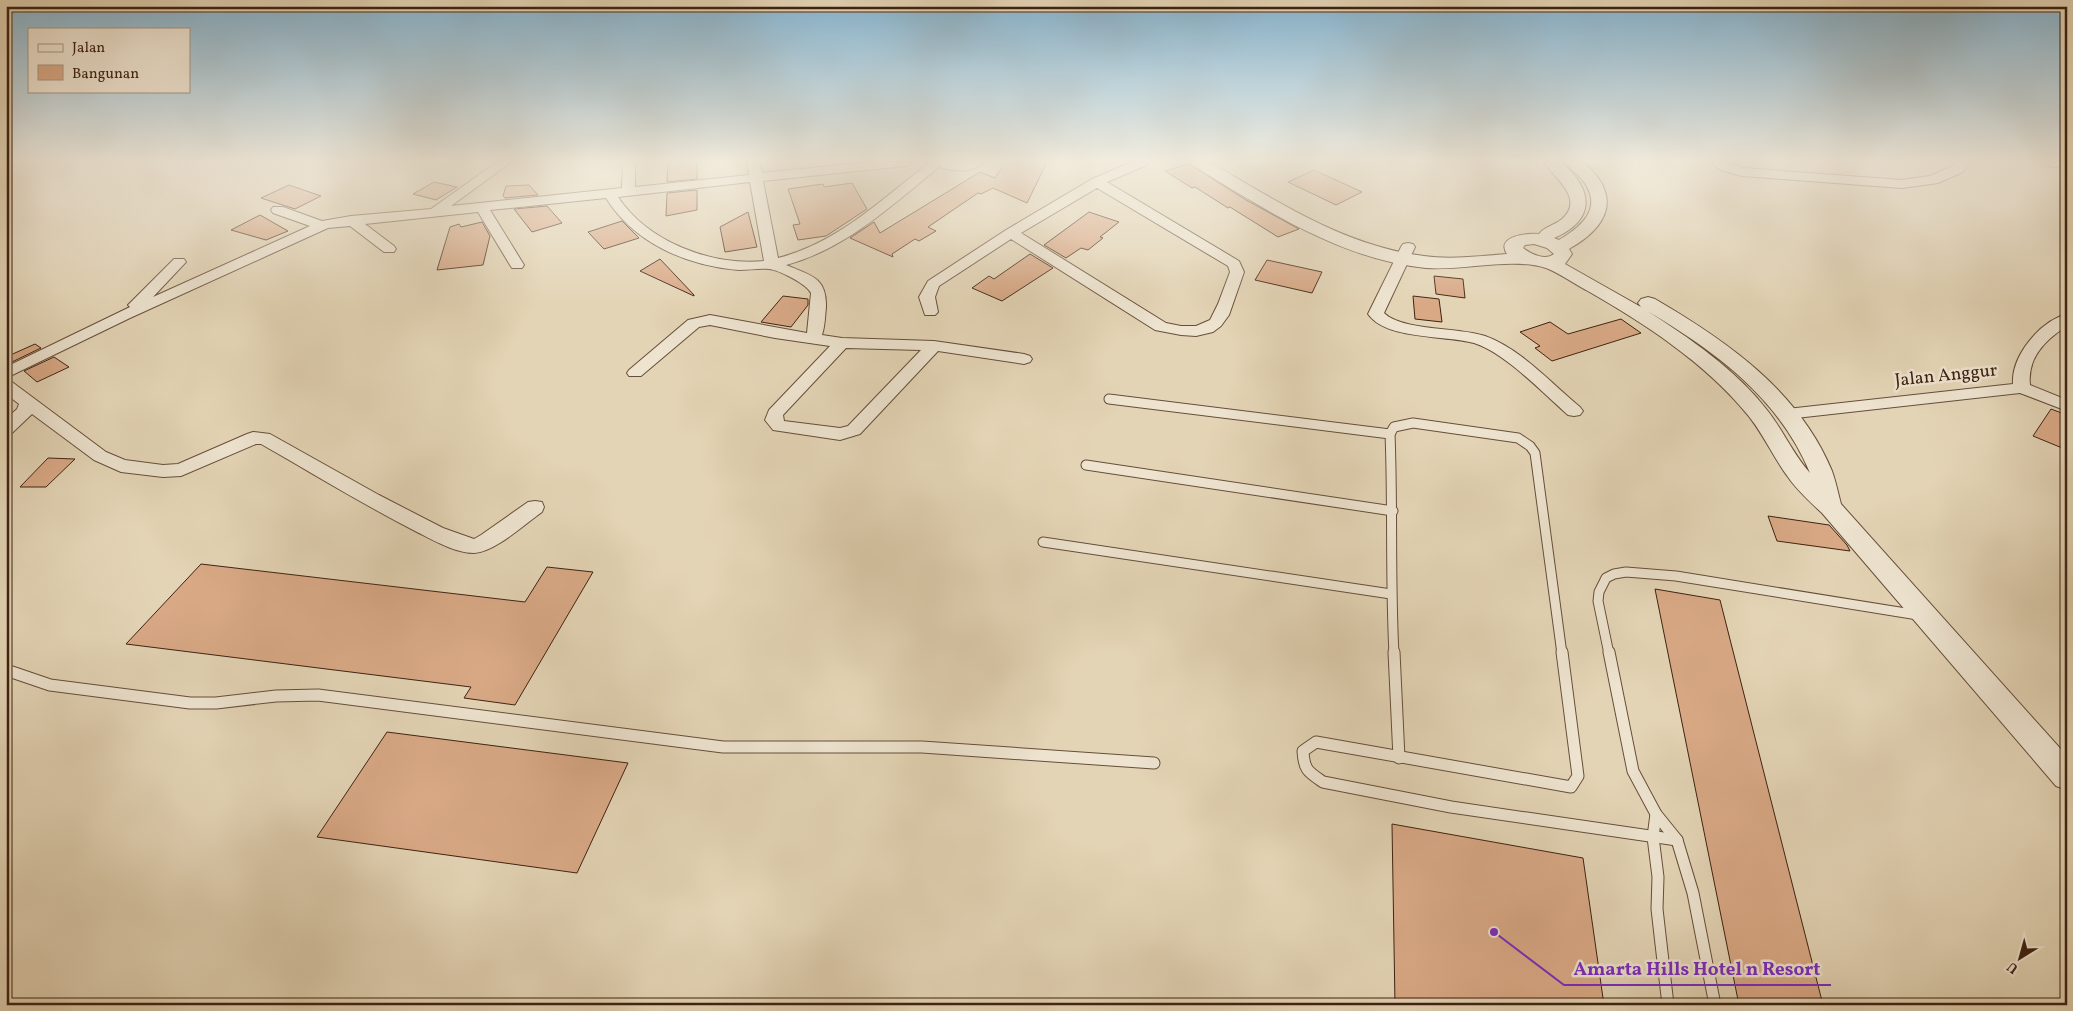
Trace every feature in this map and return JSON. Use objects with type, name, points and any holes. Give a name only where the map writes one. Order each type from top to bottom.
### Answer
[{"type":"street","points":[[6,373],[125,315],[321,225],[452,209]]},
{"type":"street","points":[[483,209],[518,265]]},
{"type":"street","points":[[618,209],[631,223],[650,237],[668,246],[717,262],[738,266],[772,264],[803,254],[853,227],[879,209]]},
{"type":"street","points":[[763,209],[772,264]]},
{"type":"street","points":[[930,312],[926,297],[933,284],[1051,209]]},
{"type":"street","points":[[1011,233],[1161,327],[1198,332],[1211,327],[1220,319],[1237,272],[1234,264],[1142,209]]},
{"type":"street","points":[[1283,209],[1352,246],[1406,253],[1445,263],[1519,254],[1536,262],[1557,255],[1583,232],[1599,209]]},
{"type":"street","points":[[1308,209],[1347,231],[1406,253]]},
{"type":"street","points":[[1519,254],[1514,243],[1522,239],[1535,238],[1561,230],[1570,224],[1578,209]]},
{"type":"street","points":[[278,210],[321,225]]},
{"type":"street","points":[[351,220],[389,249]]},
{"type":"street","points":[[1535,238],[1549,242],[1557,255],[1652,314],[1754,408],[1774,434],[1800,476],[1927,616],[2067,777]]},
{"type":"street","points":[[1406,253],[1376,314],[1378,318],[1390,325],[1477,339],[1490,343],[1574,411]]},
{"type":"street","points":[[125,315],[179,262]]},
{"type":"street","points":[[772,264],[806,279],[816,287],[819,293],[817,327],[813,339]]},
{"type":"street","points":[[1652,314],[1686,325],[1728,354],[1771,393],[1801,433],[1827,485],[1830,507]]},
{"type":"street","points":[[635,373],[694,323],[702,320],[842,343],[934,346],[1024,358]]},
{"type":"street","name":"Jalan Anggur","points":[[1787,414],[2022,388],[2020,371],[2028,354],[2055,327],[2067,320]]},
{"type":"street","points":[[842,343],[775,414],[774,420],[776,424],[779,426],[840,434],[854,430],[934,346]]},
{"type":"street","points":[[6,386],[100,456],[121,466],[163,471],[181,470],[253,438],[264,438],[426,529],[467,546],[483,542],[535,507]]},
{"type":"street","points":[[2022,388],[2067,406]]},
{"type":"street","points":[[6,429],[25,411],[28,403]]},
{"type":"street","points":[[1800,476],[1823,478]]},
{"type":"lane","points":[[1109,399],[1390,434]]},
{"type":"lane","points":[[1400,758],[1392,594],[1393,511],[1390,434],[1394,426],[1413,423],[1518,438],[1530,446],[1535,453],[1578,776],[1575,783],[1571,787],[1400,758],[1316,742],[1303,752],[1304,766],[1311,774],[1323,782],[1451,807],[1677,840]]},
{"type":"lane","points":[[1086,465],[1393,511]]},
{"type":"lane","points":[[1043,542],[1392,594]]},
{"type":"lane","points":[[1715,1005],[1693,893],[1677,840],[1656,814],[1633,771],[1598,601],[1599,586],[1604,579],[1614,574],[1638,573],[1678,577],[1927,616]]},
{"type":"lane","points":[[6,670],[50,685],[190,702],[216,703],[276,696],[318,695],[723,747],[922,747],[1154,763]]},
{"type":"lane","points":[[1656,814],[1653,837],[1668,1005]]},
{"type":"building","points":[[514,209],[550,209],[562,223],[532,232]]},
{"type":"building","points":[[666,209],[697,209],[697,210],[666,216]]},
{"type":"building","points":[[795,209],[867,209],[826,236],[798,240],[793,225],[800,224]]},
{"type":"building","points":[[919,209],[954,209],[928,227],[936,231],[919,241],[915,239],[892,254],[893,257],[850,238],[874,222],[880,233]]},
{"type":"building","points":[[1233,209],[1263,209],[1299,229],[1278,237]]},
{"type":"building","points":[[748,212],[757,247],[725,252],[720,227]]},
{"type":"building","points":[[1089,212],[1119,222],[1100,237],[1103,238],[1088,250],[1081,248],[1066,258],[1044,245]]},
{"type":"building","points":[[260,215],[288,231],[266,240],[231,230]]},
{"type":"building","points":[[622,221],[639,238],[604,249],[588,232]]},
{"type":"building","points":[[482,222],[490,236],[483,265],[437,270],[450,227],[459,224],[461,227]]},
{"type":"building","points":[[1030,254],[1053,268],[1002,301],[972,288],[989,276],[994,279]]},
{"type":"building","points":[[660,259],[694,295],[694,296],[640,271]]},
{"type":"building","points":[[1267,260],[1322,272],[1312,293],[1255,280]]},
{"type":"building","points":[[1434,276],[1463,279],[1465,298],[1436,294]]},
{"type":"building","points":[[783,296],[808,299],[808,305],[791,327],[761,322]]},
{"type":"building","points":[[1413,296],[1439,299],[1442,322],[1415,319]]},
{"type":"building","points":[[1621,319],[1641,333],[1552,361],[1535,348],[1540,346],[1520,332],[1550,322],[1568,334]]},
{"type":"building","points":[[35,344],[41,348],[12,362],[6,357]]},
{"type":"building","points":[[54,357],[69,367],[37,382],[24,371]]},
{"type":"building","points":[[2051,409],[2067,415],[2067,450],[2033,436]]},
{"type":"building","points":[[48,458],[75,459],[46,487],[20,487]]},
{"type":"building","points":[[1768,516],[1829,525],[1850,551],[1777,541]]},
{"type":"building","points":[[201,564],[525,602],[547,567],[593,572],[515,705],[464,698],[471,687],[126,644]]},
{"type":"building","points":[[1655,589],[1720,600],[1823,1005],[1739,1005]]},
{"type":"building","points":[[387,732],[628,763],[577,873],[317,837]]},
{"type":"building","points":[[1392,824],[1583,858],[1604,1005],[1395,1005]]},
{"type":"place","name":"Amarta Hills Hotel n Resort","points":[[1494,932]]}]
